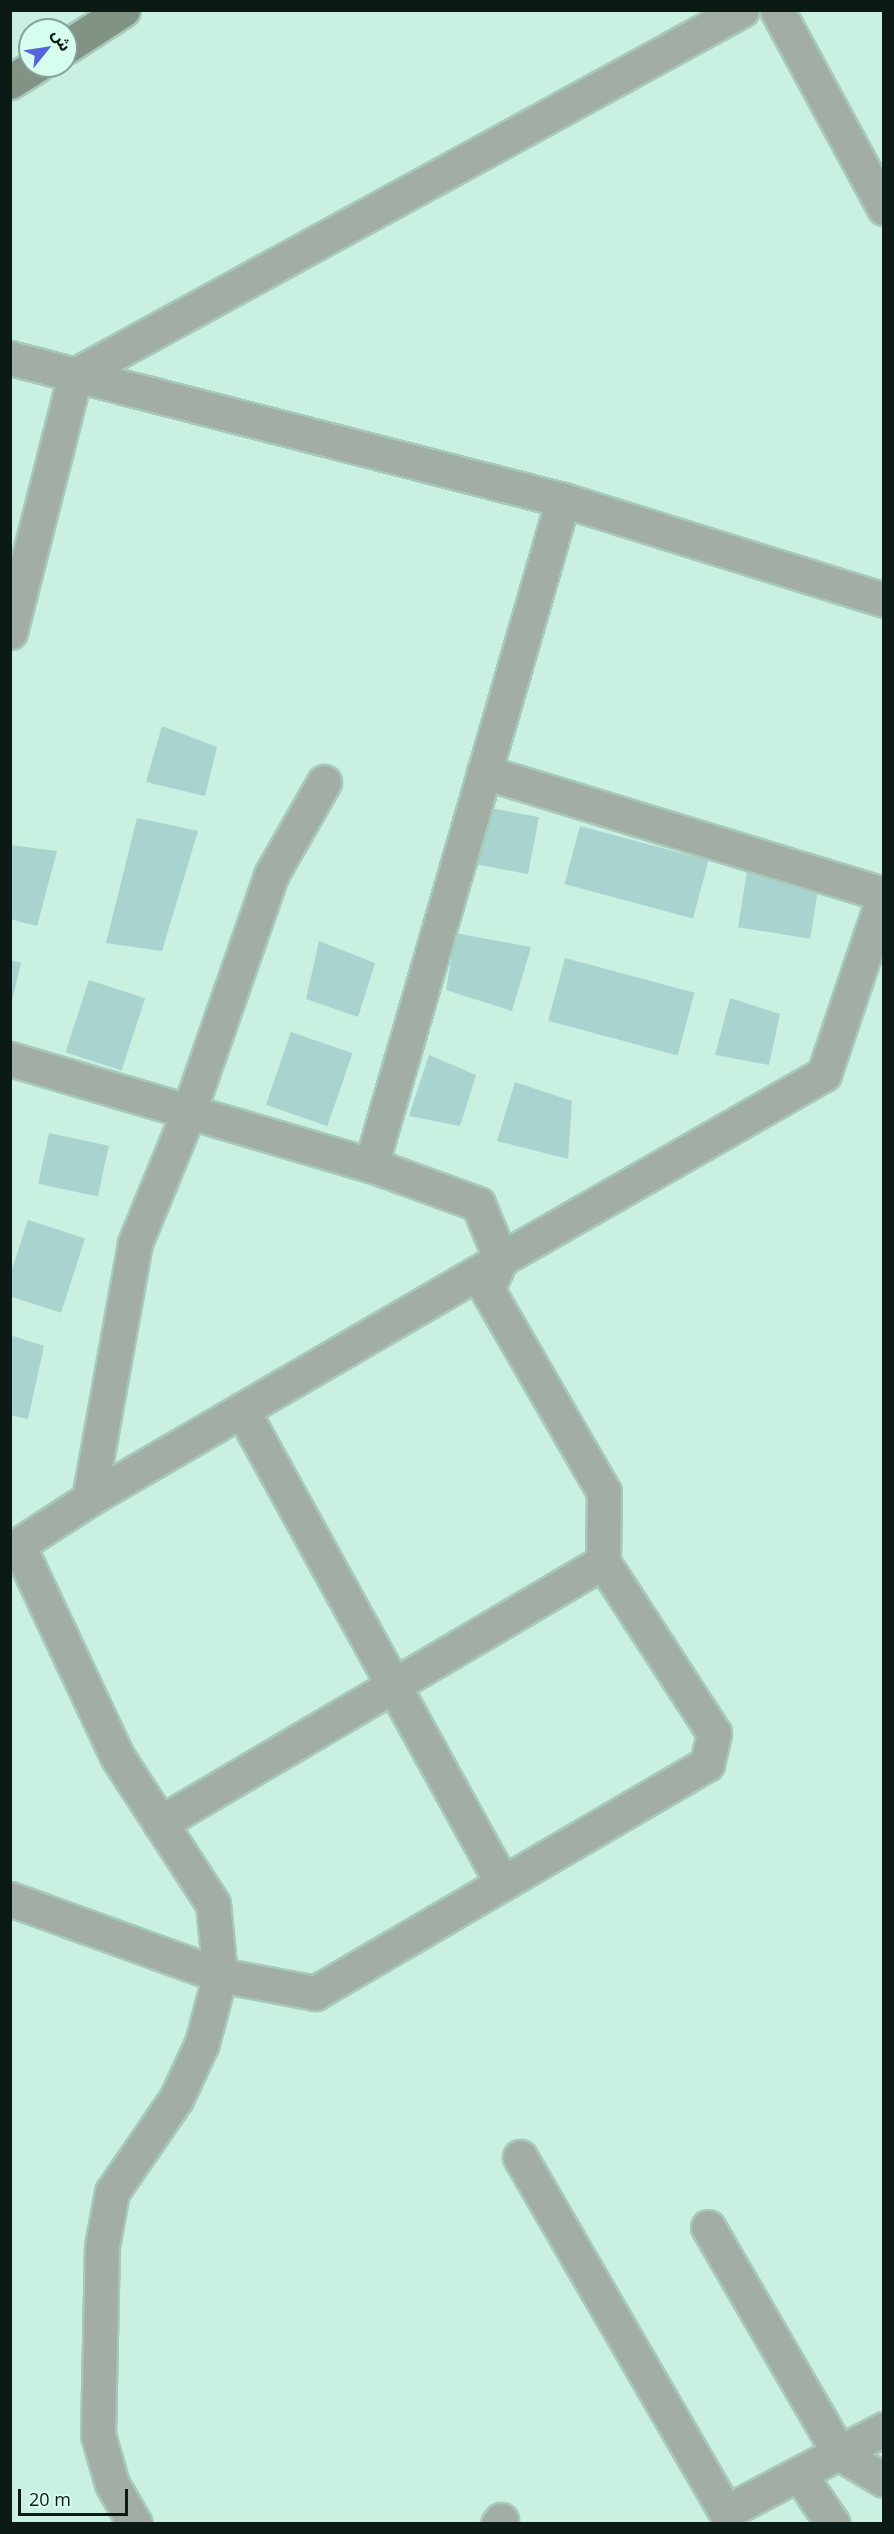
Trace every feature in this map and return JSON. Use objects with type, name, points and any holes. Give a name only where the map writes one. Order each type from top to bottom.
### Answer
[{"type":"street","points":[[78,39],[123,10]]},
{"type":"street","points":[[10,632],[75,375],[742,10]]},
{"type":"street","points":[[777,10],[884,208]]},
{"type":"street","points":[[10,358],[563,500],[884,600]]},
{"type":"street","points":[[371,1165],[563,500]]},
{"type":"street","points":[[135,2523],[112,2484],[98,2435],[102,2246],[112,2192],[177,2099],[202,2043],[220,1975],[213,1905],[117,1756],[14,1544],[501,1259],[824,1074],[884,895],[484,772]]},
{"type":"street","points":[[89,1499],[135,1243],[188,1114],[271,875],[324,782]]},
{"type":"street","points":[[10,1059],[188,1114],[371,1165],[478,1204],[501,1259],[488,1289],[604,1492],[603,1562],[714,1733],[707,1764],[501,1881],[315,1993],[220,1975],[10,1899]]},
{"type":"street","points":[[242,1410],[392,1687],[501,1881]]},
{"type":"street","points":[[160,1823],[603,1562]]},
{"type":"street","points":[[520,2157],[726,2512],[884,2429]]},
{"type":"street","points":[[708,2227],[839,2453],[884,2480]]},
{"type":"street","points":[[798,2474],[833,2523]]},
{"type":"building","points":[[162,726],[217,747],[205,796],[146,782]]},
{"type":"building","points":[[486,807],[539,817],[528,874],[475,864]]},
{"type":"building","points":[[137,818],[198,831],[162,951],[106,943]]},
{"type":"building","points":[[580,826],[708,860],[693,918],[564,884]]},
{"type":"building","points":[[10,845],[57,851],[37,926],[10,919]]},
{"type":"building","points":[[747,871],[819,882],[810,939],[738,927]]},
{"type":"building","points":[[455,933],[531,947],[512,1011],[446,990]]},
{"type":"building","points":[[319,941],[375,963],[358,1017],[306,999]]},
{"type":"building","points":[[565,958],[694,993],[678,1055],[548,1021]]},
{"type":"building","points":[[10,960],[21,963],[11,1005],[10,1005]]},
{"type":"building","points":[[89,980],[145,998],[122,1071],[66,1052]]},
{"type":"building","points":[[730,998],[780,1014],[769,1065],[715,1055]]},
{"type":"building","points":[[291,1032],[352,1053],[327,1126],[266,1105]]},
{"type":"building","points":[[429,1055],[476,1075],[460,1126],[409,1116]]},
{"type":"building","points":[[515,1082],[572,1101],[568,1159],[497,1141]]},
{"type":"building","points":[[49,1133],[109,1146],[98,1197],[38,1184]]},
{"type":"building","points":[[28,1220],[85,1239],[61,1313],[10,1296],[10,1275]]},
{"type":"building","points":[[10,1335],[44,1346],[28,1419],[10,1415]]}]
